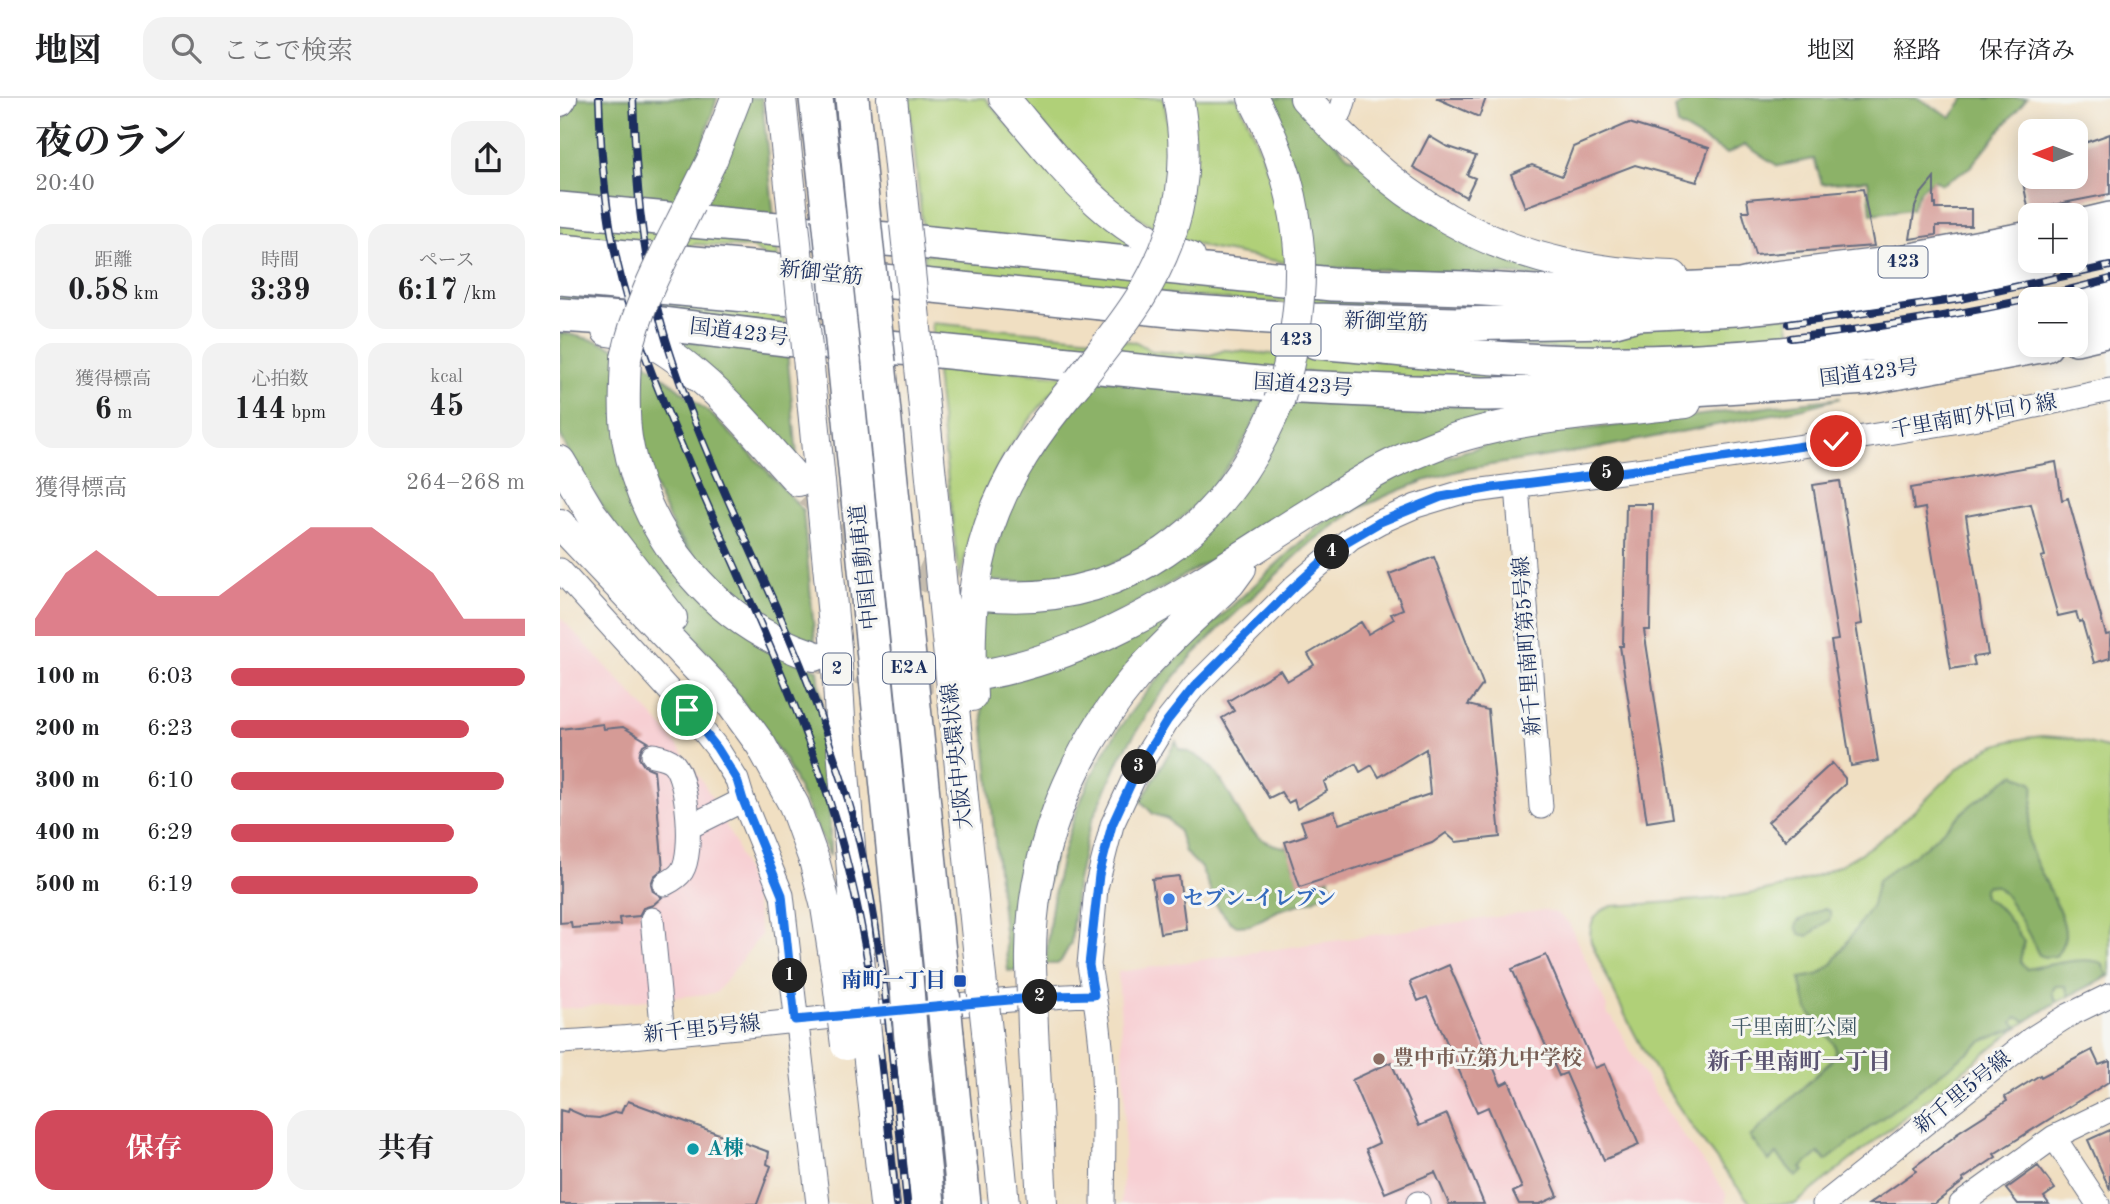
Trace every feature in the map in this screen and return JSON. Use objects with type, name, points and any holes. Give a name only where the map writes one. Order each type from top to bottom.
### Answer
[{"type":"highway","name":"中国自動車道","points":[[816,98],[928,1204]]},
{"type":"highway","name":"中国自動車道","points":[[852,98],[964,1204]]},
{"type":"highway","name":"423","points":[[560,209],[1314,275],[1571,294],[1727,287],[1775,278],[1890,264],[2018,240]]},
{"type":"highway","points":[[2088,225],[2110,219]]},
{"type":"highway","points":[[2088,251],[2110,246]]},
{"type":"highway","name":"新御堂筋","points":[[560,251],[1181,311],[1415,324],[1611,321],[1637,314],[1737,309],[1852,297],[2018,266]]},
{"type":"highway","points":[[1314,275],[1483,306],[1637,314]]},
{"type":"highway","name":"新御堂筋","points":[[560,278],[1574,362],[1689,361],[1799,352],[1901,339],[2018,318]]},
{"type":"highway","points":[[2088,302],[2110,297]]},
{"type":"highway","name":"国道423号","points":[[560,315],[623,319],[784,339],[1328,388],[1482,394],[1661,391],[1867,378],[2018,350]]},
{"type":"highway","points":[[2088,335],[2110,330]]},
{"type":"main road","points":[[736,98],[712,160],[648,289],[635,323],[626,358],[625,421],[633,464],[646,505],[676,558],[704,589],[737,617],[787,647],[814,656]]},
{"type":"main road","name":"2","points":[[780,98],[835,638],[850,982],[857,1044],[885,1204]]},
{"type":"main road","name":"大阪中央環状線","points":[[892,98],[1004,1204]]},
{"type":"main road","points":[[1004,98],[1079,185],[1113,216],[1131,228],[1177,253],[1204,261],[1314,275]]},
{"type":"main road","points":[[968,856],[975,731],[970,634],[979,558],[993,511],[1006,484],[1035,437],[1117,334],[1144,295],[1160,264],[1181,198],[1185,168],[1178,98]]},
{"type":"main road","points":[[983,596],[1035,598],[1078,591],[1131,572],[1158,556],[1200,521],[1223,495],[1252,453],[1279,401],[1296,333],[1299,304],[1314,275],[1274,141],[1253,98]]},
{"type":"main road","points":[[1305,98],[1333,129],[1379,172],[1412,198],[1444,218],[1495,242],[1544,259],[1590,269],[1629,274],[1775,278]]},
{"type":"main road","points":[[1340,102],[1352,134],[1379,172]]},
{"type":"main road","points":[[560,325],[624,334],[649,342],[676,358],[736,411],[798,481]]},
{"type":"main road","points":[[980,675],[1046,659],[1101,637],[1215,573],[1389,465],[1465,435],[1521,423],[1734,398],[1867,378]]},
{"type":"main road","points":[[560,461],[591,513],[688,638],[761,745],[782,781],[804,828],[850,982]]},
{"type":"main road","points":[[560,524],[732,705]]},
{"type":"main road","points":[[1042,1204],[1033,1029],[1032,920],[1042,862],[1060,802],[1086,747],[1136,676],[1230,583],[1247,561],[1285,528]]},
{"type":"main road","points":[[857,1044],[870,1204]]},
{"type":"street","name":"千里南町外回り線","points":[[1094,995],[1089,965],[1096,888],[1112,825],[1132,780],[1156,738],[1204,677],[1295,586],[1351,538],[1433,499],[1466,492],[1686,463],[1897,431],[1997,414],[2110,390]]},
{"type":"street","name":"新千里南町第5号線","points":[[1517,485],[1541,807]]},
{"type":"street","points":[[560,570],[670,690],[703,729],[733,773],[782,895],[818,1204]]},
{"type":"street","points":[[653,755],[668,759],[675,765],[682,784],[689,827],[688,847],[682,871],[664,884]]},
{"type":"street","points":[[689,827],[743,800]]},
{"type":"street","points":[[652,919],[663,1035]]},
{"type":"street","name":"新千里5号線","points":[[560,1042],[663,1035],[1054,996],[1094,995]]},
{"type":"street","points":[[1094,995],[1101,1048],[1104,1116],[1103,1204]]},
{"type":"street","name":"新千里5号線","points":[[1836,1201],[2031,1040],[2069,1015],[2110,995]]},
{"type":"street","points":[[1961,1204],[2054,1137],[2110,1110]]},
{"type":"street","points":[[2054,1137],[2098,1204]]},
{"type":"shaded area","points":[[560,617],[663,727],[710,794],[735,843],[752,890],[761,935],[716,993],[560,1009]]},
{"type":"shaded area","name":"豊中市立第九中学校","points":[[1544,910],[1557,913],[1569,923],[1609,1016],[1677,1127],[1726,1193],[1726,1204],[1121,1204],[1125,1095],[1118,972]]},
{"type":"green space","points":[[577,98],[717,98],[703,144],[675,209],[560,199],[560,125]]},
{"type":"green space","points":[[747,98],[762,98],[774,219],[700,212]]},
{"type":"green space","points":[[909,98],[985,98],[1050,173],[1142,250],[923,233]]},
{"type":"green space","points":[[1019,98],[1163,98],[1169,148],[1159,231],[1109,196]]},
{"type":"green space","points":[[1189,98],[1236,98],[1239,102],[1277,200],[1287,263],[1212,249],[1182,240]]},
{"type":"green space","points":[[1266,98],[1292,98],[1348,156],[1586,278],[1311,267]]},
{"type":"green space","points":[[1693,98],[1918,98],[1951,117],[1965,98],[2027,98],[1970,167],[1942,184],[1935,180],[1926,185],[1912,209],[1871,214],[1868,180],[1822,184],[1814,159],[1778,166],[1745,145],[1727,154],[1678,125],[1675,108]]},
{"type":"green space","points":[[560,220],[776,239],[778,259],[769,259],[753,248],[696,244],[681,249],[560,240]]},
{"type":"green space","points":[[924,253],[1375,300],[1418,308],[1254,302],[926,273]]},
{"type":"green space","points":[[560,289],[783,309],[785,329],[560,309]]},
{"type":"green space","points":[[1114,311],[1788,316],[1792,346],[1650,357]]},
{"type":"green space","points":[[932,323],[1136,342],[1152,351],[1211,355],[1225,350],[1317,358],[1886,357],[1861,368],[1510,388],[933,343]]},
{"type":"green space","points":[[560,332],[618,349],[623,478],[790,660],[818,670],[829,768],[830,856],[785,760],[617,530],[568,451],[560,434]]},
{"type":"green space","points":[[669,339],[787,351],[798,466]]},
{"type":"green space","points":[[639,361],[645,362],[713,416],[803,510],[815,642],[774,625],[717,583],[675,532],[646,469],[639,427]]},
{"type":"green space","points":[[935,364],[1066,376],[1019,434],[995,472],[979,511],[959,580]]},
{"type":"green space","points":[[1096,378],[1267,393],[1249,432],[1219,478],[1181,519],[1160,536],[1112,564],[1086,573],[1035,581],[984,581],[1016,487]]},
{"type":"green space","points":[[1291,396],[1511,409],[1225,552],[1117,614],[1044,646],[979,661],[980,607],[1132,585]]},
{"type":"green space","points":[[1840,398],[1804,408],[1587,450],[1465,469],[1390,494],[1360,508],[1339,522],[1309,544],[1224,624],[1193,655],[1158,697],[1121,756],[1093,818],[1076,886],[1071,943],[1061,961],[1057,964],[1046,964],[1054,896],[1070,831],[1095,769],[1112,740],[1143,696],[1185,650],[1295,547],[1348,504],[1386,481],[1428,463],[1515,438]]},
{"type":"green space","points":[[1196,601],[1089,729],[1024,969],[1008,971],[980,688]]},
{"type":"green space","name":"千里南町公園","points":[[2042,736],[2070,738],[2110,749],[2110,976],[2057,1002],[2018,1027],[1795,1204],[1751,1204],[1684,1115],[1640,1044],[1591,942],[1594,919],[1601,911],[1612,906],[1757,893],[1813,877],[1850,860],[1878,841],[1975,756],[2006,742]]},
{"type":"green space","points":[[1176,741],[1179,749],[1199,757],[1213,770],[1253,832],[1268,842],[1287,847],[1300,885],[1329,878],[1331,885],[1324,894],[1314,900],[1279,910],[1251,925],[1237,926],[1230,922],[1217,906],[1201,868],[1185,852],[1179,832],[1168,819],[1153,814],[1141,801]]},
{"type":"green space","points":[[2015,774],[2033,783],[2029,842],[2064,927],[2065,936],[2056,956],[2039,955],[2014,908],[1996,886],[1987,885],[1983,890],[1984,897],[2003,911],[2024,942],[2020,961],[2026,969],[2085,960],[2102,963],[2108,976],[2069,996],[2065,986],[2056,986],[2053,996],[2057,1002],[2026,1021],[2017,1017],[2013,1022],[2018,1027],[1983,1041],[1826,1161],[1819,1153],[1801,1168],[1804,1171],[1796,1177],[1777,1154],[1769,1161],[1750,1137],[1829,1063],[1835,1054],[1834,1044],[1807,1009],[1800,978],[1818,975],[1833,963],[1872,905],[1878,880],[1926,846],[1972,804]]},
{"type":"green space","points":[[1824,908],[1830,911],[1830,919],[1808,936],[1800,934],[1796,927],[1798,921]]},
{"type":"building","points":[[1436,98],[1486,98],[1479,117]]},
{"type":"building","points":[[1629,123],[1709,148],[1697,182],[1635,165],[1525,207],[1511,174],[1532,165],[1562,176],[1573,147]]},
{"type":"building","points":[[2110,134],[2110,194],[2063,203],[2027,203],[2024,189],[2088,189],[2088,142]]},
{"type":"building","points":[[1429,136],[1446,146],[1476,156],[1467,175],[1475,178],[1466,197],[1413,167]]},
{"type":"building","points":[[1934,178],[1936,209],[1971,209],[1971,226],[1936,226],[1936,235],[1910,239],[1915,207],[1920,195]]},
{"type":"building","points":[[1863,189],[1874,246],[1755,255],[1742,211],[1749,211],[1747,199]]},
{"type":"building","points":[[2056,462],[2062,500],[2068,498],[2106,635],[2110,634],[2110,658],[2094,663],[2082,621],[2079,622],[2076,612],[2058,616],[2041,557],[2045,556],[2031,504],[1966,516],[1988,655],[1973,657],[1975,665],[1951,669],[1925,508],[1914,510],[1911,488]]},
{"type":"building","points":[[1840,481],[1862,624],[1856,625],[1878,761],[1851,766],[1831,641],[1838,640],[1813,485]]},
{"type":"building","points":[[1626,504],[1652,504],[1650,630],[1644,630],[1673,818],[1647,822],[1620,646],[1623,646]]},
{"type":"building","points":[[1434,557],[1483,684],[1468,705],[1488,710],[1500,837],[1456,842],[1446,833],[1432,843],[1300,887],[1285,842],[1306,835],[1301,821],[1334,811],[1339,824],[1430,794],[1426,749],[1379,777],[1372,765],[1360,772],[1356,764],[1324,782],[1327,791],[1297,809],[1294,800],[1288,803],[1281,792],[1269,798],[1222,718],[1234,711],[1228,701],[1280,670],[1287,681],[1314,665],[1308,654],[1361,622],[1368,634],[1394,619],[1391,614],[1403,609],[1389,574]]},
{"type":"building","points":[[603,724],[604,729],[623,727],[648,742],[643,745],[639,758],[644,766],[654,770],[663,869],[654,876],[651,884],[653,891],[662,897],[653,905],[643,908],[639,916],[619,918],[620,925],[572,928],[571,922],[560,923],[560,729]]},
{"type":"building","points":[[1832,763],[1845,778],[1845,784],[1785,840],[1768,822]]},
{"type":"building","name":"セブン-イレブン","points":[[1179,876],[1186,929],[1160,933],[1152,879]]},
{"type":"building","points":[[1546,955],[1595,1068],[1605,1064],[1639,1145],[1604,1160],[1566,1073],[1559,1076],[1512,969]]},
{"type":"building","points":[[1449,965],[1501,1085],[1509,1081],[1558,1196],[1540,1204],[1519,1204],[1513,1192],[1522,1188],[1488,1107],[1477,1112],[1427,997],[1418,1001],[1410,982]]},
{"type":"building","points":[[2092,1050],[2099,1065],[2110,1061],[2110,1081],[1994,1154],[1996,1157],[1963,1179],[1964,1181],[1934,1204],[1869,1204],[1916,1171],[1914,1167],[1957,1133],[2007,1101],[2005,1097],[2040,1075],[2041,1077]]},
{"type":"building","points":[[1391,1062],[1419,1126],[1447,1114],[1484,1204],[1449,1204],[1435,1172],[1385,1193],[1366,1149],[1379,1143],[1352,1080]]},
{"type":"building","points":[[628,1101],[769,1152],[767,1164],[771,1166],[757,1204],[560,1204],[560,1110],[567,1112],[568,1109],[586,1117],[599,1118],[621,1113]]},
{"type":"building","points":[[2110,1130],[2110,1190],[2088,1140]]},
{"type":"building","points":[[2038,1166],[2055,1189],[2044,1197],[2049,1204],[2018,1204],[2006,1189]]},
{"type":"tunnel","points":[[809,492],[849,528],[888,557],[931,579],[983,595]]},
{"type":"tunnel","points":[[815,657],[895,675],[934,678],[976,675]]},
{"type":"railway","points":[[599,98],[608,214],[616,259],[636,331],[673,425],[793,703],[823,782],[853,885],[872,991],[896,1204]]},
{"type":"railway","points":[[633,98],[644,241],[662,326],[698,430],[807,682],[843,782],[857,832],[882,971],[907,1204]]},
{"type":"railway","points":[[1789,324],[1960,299],[2110,266]]},
{"type":"railway","points":[[1791,338],[1952,314],[2031,299],[2110,279]]},
{"type":"place","name":"セブン-イレブン","points":[[1169,899]]},
{"type":"place","name":"南町一丁目","points":[[960,981]]},
{"type":"place","name":"豊中市立第九中学校","points":[[1379,1059]]},
{"type":"place","name":"A棟","points":[[693,1149]]},
{"type":"district","name":"新千里南町一丁目","points":[[1799,1062]]},
{"type":"route","points":[[687,710],[717,748],[737,780],[782,895],[795,1020],[1054,996],[1094,995],[1089,965],[1096,888],[1112,825],[1139,766],[1167,721],[1194,687],[1339,546],[1380,522],[1441,497],[1836,441]]}]
